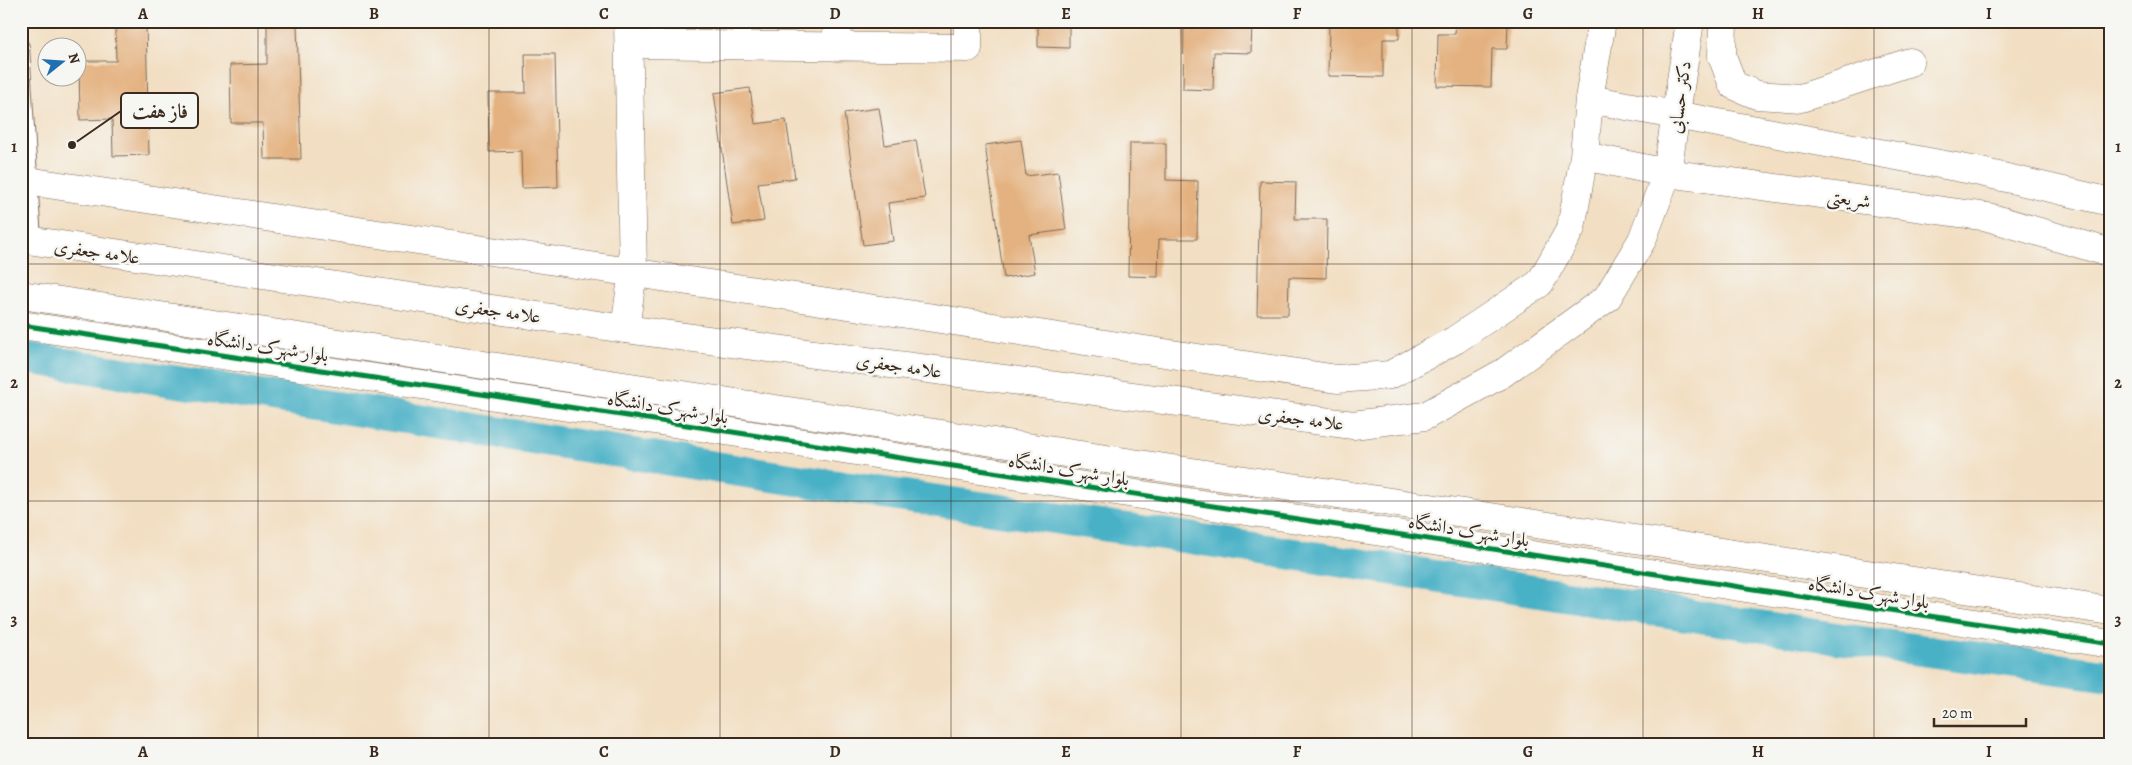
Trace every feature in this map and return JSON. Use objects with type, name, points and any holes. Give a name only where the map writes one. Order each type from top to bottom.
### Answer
[{"type":"street","points":[[624,329],[633,271],[629,33],[837,34],[968,48],[968,21]]},
{"type":"street","points":[[25,180],[1337,379],[1390,375],[1456,340],[1540,283],[1571,228],[1584,156],[1589,99],[1602,21]]},
{"type":"street","name":"دکتر حسابی","points":[[1667,173],[1690,21]]},
{"type":"street","points":[[1723,21],[1722,56],[1733,85],[1757,95],[1800,98],[1910,62]]},
{"type":"street","points":[[1589,99],[1972,170],[2111,202]]},
{"type":"street","name":"شریعتی","points":[[1584,156],[1667,173],[1988,217],[2111,253]]},
{"type":"street","name":"علامه جعفری","points":[[27,240],[624,329],[1353,425],[1425,416],[1503,373],[1607,298],[1642,240],[1667,173]]},
{"type":"street","name":"بلوار شهرک دانشگاه","points":[[21,295],[2111,611]]},
{"type":"street","name":"بلوار شهرک دانشگاه","points":[[21,325],[618,414],[2111,644]]},
{"type":"lane","points":[[21,47],[27,240]]},
{"type":"building","points":[[1038,21],[1069,21],[1069,48],[1038,47]]},
{"type":"building","points":[[1184,21],[1252,21],[1251,53],[1214,52],[1213,90],[1183,89]]},
{"type":"building","points":[[1347,21],[1399,21],[1399,39],[1383,39],[1383,77],[1328,76],[1329,24],[1347,24]]},
{"type":"building","points":[[1456,21],[1508,21],[1507,49],[1492,49],[1491,87],[1437,86],[1438,34],[1455,34]]},
{"type":"building","points":[[115,22],[146,22],[149,155],[113,156],[112,119],[80,120],[79,88],[88,88],[88,61],[116,61]]},
{"type":"building","points":[[297,25],[301,159],[264,159],[263,123],[231,123],[230,65],[267,64],[267,26]]},
{"type":"building","points":[[525,54],[555,54],[558,187],[522,188],[521,151],[489,152],[488,93],[526,93]]},
{"type":"building","points":[[750,88],[755,124],[786,120],[795,178],[758,183],[764,221],[733,225],[714,93]]},
{"type":"building","points":[[879,108],[885,145],[916,140],[925,198],[888,203],[893,241],[863,245],[844,113]]},
{"type":"building","points":[[1021,140],[1026,176],[1058,172],[1066,230],[1029,235],[1035,273],[1004,278],[985,145]]},
{"type":"building","points":[[1130,143],[1166,143],[1166,180],[1198,181],[1197,239],[1159,239],[1158,277],[1128,276]]},
{"type":"building","points":[[1260,181],[1296,182],[1295,219],[1327,219],[1326,278],[1289,277],[1288,315],[1257,315]]},
{"type":"waterway","points":[[21,357],[810,482],[1196,539],[1862,642],[2111,676]]},
{"type":"cycle path","points":[[21,325],[628,416],[2111,644]]},
{"type":"place","name":"فاز هفت","points":[[72,145]]}]
